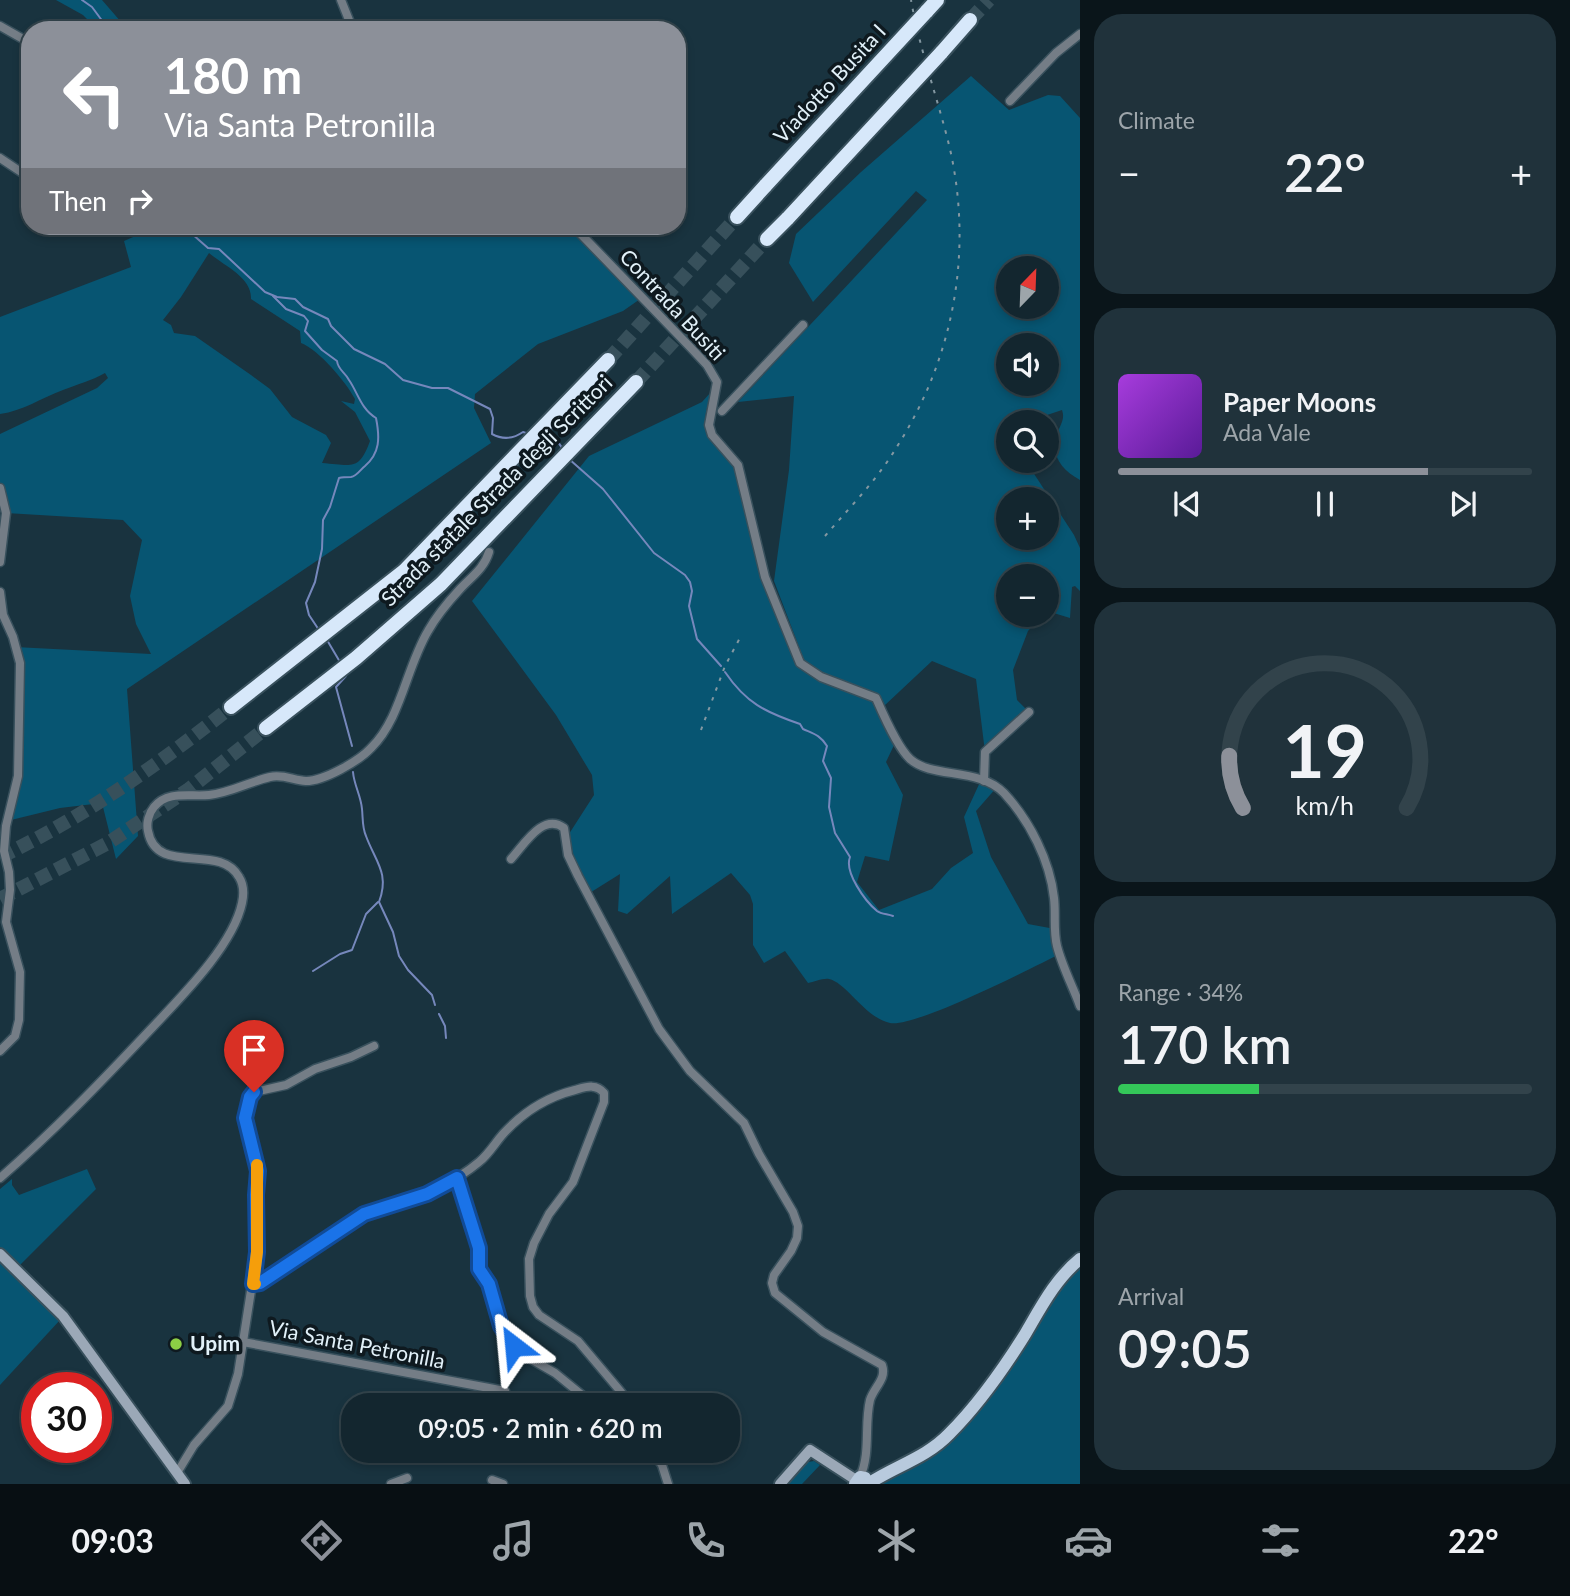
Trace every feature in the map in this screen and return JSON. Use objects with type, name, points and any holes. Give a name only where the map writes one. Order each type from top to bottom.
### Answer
[{"type":"highway","name":"Viadotto Busita I","points":[[737,217],[937,0]]},
{"type":"highway","points":[[767,239],[970,20]]},
{"type":"highway","name":"Strada statale Strada degli Scrittori","points":[[231,707],[404,571],[608,359]]},
{"type":"highway","name":"Strada statale Strada degli Scrittori","points":[[266,728],[356,657],[441,584],[636,382]]},
{"type":"main road","points":[[0,1254],[63,1317],[185,1484]]},
{"type":"main road","points":[[780,1484],[810,1450],[862,1481],[884,1468],[894,1468],[923,1455],[950,1433],[1003,1368],[1059,1280],[1080,1259]]},
{"type":"street","points":[[341,0],[349,21]]},
{"type":"street","points":[[0,26],[21,38]]},
{"type":"street","points":[[1010,101],[1056,53],[1080,34]]},
{"type":"street","points":[[0,158],[21,172]]},
{"type":"street","name":"Contrada Busiti","points":[[582,235],[714,375],[717,390],[709,425],[712,435],[738,465],[765,577],[800,663],[821,677],[876,698],[910,759],[926,767],[961,773],[987,782]]},
{"type":"street","points":[[722,411],[803,326]]},
{"type":"street","points":[[0,488],[6,513],[0,562]]},
{"type":"street","points":[[0,1178],[102,1080],[192,984],[210,962],[237,918],[243,897],[243,885],[238,875],[230,866],[219,860],[177,857],[157,849],[149,836],[148,827],[149,817],[156,805],[173,796],[212,795],[276,776],[310,780],[348,765],[365,754],[381,738],[392,720],[411,662],[430,627],[442,609],[484,564],[489,552]]},
{"type":"street","points":[[0,592],[3,615],[20,663],[18,776],[6,826],[4,851],[10,890],[6,922],[20,972],[19,1020],[15,1036],[0,1051]]},
{"type":"street","points":[[1029,712],[985,752],[987,782],[1002,791],[1014,805],[1040,848],[1052,875],[1057,947],[1080,1006]]},
{"type":"street","points":[[511,859],[542,826],[555,823],[564,828],[569,855],[578,876],[659,1029],[690,1071],[744,1122],[796,1219],[797,1238],[774,1275],[772,1283],[775,1293],[823,1332],[882,1365],[883,1376],[870,1403],[862,1481]]},
{"type":"street","name":"Via Santa Petronilla","points":[[177,1473],[194,1445],[228,1406],[235,1387],[257,1252],[258,1171],[245,1118],[250,1097],[254,1092],[286,1085],[315,1069],[374,1046]]},
{"type":"street","points":[[253,1284],[260,1283],[364,1214],[427,1194],[457,1178],[482,1160],[506,1131],[540,1103],[562,1093],[589,1086],[601,1089],[604,1102],[573,1182],[545,1221],[531,1250],[530,1296],[539,1315],[578,1341],[622,1393]]},
{"type":"street","points":[[457,1178],[479,1248],[479,1269],[489,1284],[501,1326],[522,1354],[555,1373],[580,1393]]},
{"type":"street","name":"Via Santa Petronilla","points":[[243,1342],[505,1391]]},
{"type":"street","points":[[661,1463],[668,1484]]},
{"type":"street","points":[[391,1484],[407,1478]]},
{"type":"street","points":[[492,1480],[503,1484]]},
{"type":"shaded area","points":[[56,0],[102,0],[120,21],[89,21]]},
{"type":"shaded area","points":[[971,76],[1009,110],[1048,95],[1060,96],[1080,118],[1080,480],[1059,462],[1062,410],[996,410],[996,473],[1033,473],[1043,487],[996,487],[996,550],[1059,550],[1059,512],[1080,548],[1080,591],[1075,586],[1072,587],[1070,618],[1059,615],[1059,564],[996,564],[996,627],[1032,627],[1013,670],[1017,700],[1029,712],[985,752],[976,679],[932,661],[884,706],[876,696],[866,690],[824,674],[804,660],[774,581],[789,470],[794,396],[738,402],[927,200],[916,191],[813,302],[789,263],[796,234],[861,172]]},
{"type":"shaded area","points":[[138,235],[582,235],[643,297],[623,311],[538,344],[475,394],[474,408],[491,443],[127,689],[138,836],[116,859],[102,803],[60,808],[7,821],[18,776],[20,699],[15,647],[151,654],[136,624],[130,596],[142,540],[123,520],[6,513],[0,488],[0,434],[97,388],[108,378],[105,373],[24,407],[0,414],[0,317],[131,267],[124,241]],"holes":[[[209,253],[247,284],[251,299],[300,331],[301,343],[324,359],[351,392],[355,399],[354,404],[341,401],[355,412],[370,441],[358,462],[347,465],[322,463],[331,443],[326,435],[292,417],[270,389],[251,375],[195,336],[174,333],[171,325],[163,320]]]},
{"type":"shaded area","points":[[711,392],[706,412],[707,434],[736,468],[760,573],[794,661],[812,676],[872,701],[895,743],[886,762],[903,795],[889,861],[865,856],[857,882],[879,910],[932,889],[951,868],[973,853],[964,817],[981,780],[997,787],[976,811],[991,857],[1028,924],[1055,929],[1060,954],[947,1007],[903,1022],[890,1023],[872,1014],[836,982],[827,979],[808,983],[785,951],[764,963],[753,945],[753,904],[750,895],[731,873],[672,914],[670,876],[627,914],[618,911],[620,874],[588,894],[578,876],[567,837],[594,795],[592,775],[556,715],[472,601],[589,456],[702,402]]},
{"type":"shaded area","points":[[87,1169],[96,1189],[19,1266],[0,1247],[0,1189],[12,1179],[12,1185],[19,1195]]},
{"type":"shaded area","points":[[0,1262],[60,1320],[0,1385]]},
{"type":"shaded area","points":[[1080,1265],[1080,1484],[876,1484],[888,1476],[925,1462],[949,1443],[1014,1365],[1056,1293]]},
{"type":"shaded area","points":[[814,1461],[820,1465],[802,1484],[787,1484],[808,1462]]},
{"type":"waterway","points":[[82,0],[92,7],[102,21]]},
{"type":"waterway","points":[[193,235],[208,248],[219,249],[265,292],[277,297],[295,299],[303,307],[328,319],[331,326],[354,349],[385,364],[403,380],[432,388],[448,388],[490,409],[493,418],[492,434],[508,438],[523,432],[529,434]]},
{"type":"waterway","points":[[273,296],[286,309],[304,316],[308,321],[305,331],[322,350],[337,361],[363,405],[376,418],[377,425],[378,445],[374,456],[355,475],[339,478],[323,520],[322,549],[315,582],[306,603],[309,615],[319,630]]},
{"type":"waterway","points":[[541,438],[556,441],[562,449]]},
{"type":"waterway","points":[[569,459],[603,489],[654,553],[685,575],[692,591],[689,606],[697,639],[721,666]]},
{"type":"waterway","points":[[327,640],[340,662]]},
{"type":"waterway","points":[[725,672],[741,692],[757,705],[800,724],[827,746],[823,761],[831,778],[829,807],[835,833],[850,857],[850,870],[862,893],[877,911],[893,916]]},
{"type":"waterway","points":[[345,674],[336,687],[352,746]]},
{"type":"waterway","points":[[353,772],[363,826],[382,875],[379,902],[393,932],[399,956],[408,970],[432,995],[435,1005]]},
{"type":"waterway","points":[[313,971],[340,954],[352,950],[366,914],[378,902]]},
{"type":"waterway","points":[[439,1014],[445,1026],[446,1038]]},
{"type":"tunnel","points":[[970,20],[989,0]]},
{"type":"tunnel","points":[[608,360],[737,217]]},
{"type":"tunnel","points":[[636,382],[767,239]]},
{"type":"tunnel","points":[[0,857],[61,825],[120,789],[231,707]]},
{"type":"tunnel","points":[[0,899],[108,843],[189,789],[266,728]]},
{"type":"railway","points":[[825,536],[882,469],[917,411],[933,376],[954,302],[958,264],[957,188],[950,149],[911,0]]},
{"type":"railway","points":[[701,730],[725,666],[742,634]]},
{"type":"slow traffic","points":[[255,1284],[257,1165]]},
{"type":"place","name":"Upim","points":[[176,1344]]},
{"type":"route","points":[[254,1092],[250,1097],[245,1118],[258,1171],[257,1252],[253,1284],[260,1283],[364,1214],[427,1194],[457,1178],[479,1248],[479,1269],[489,1284],[501,1326],[514,1346]]}]
